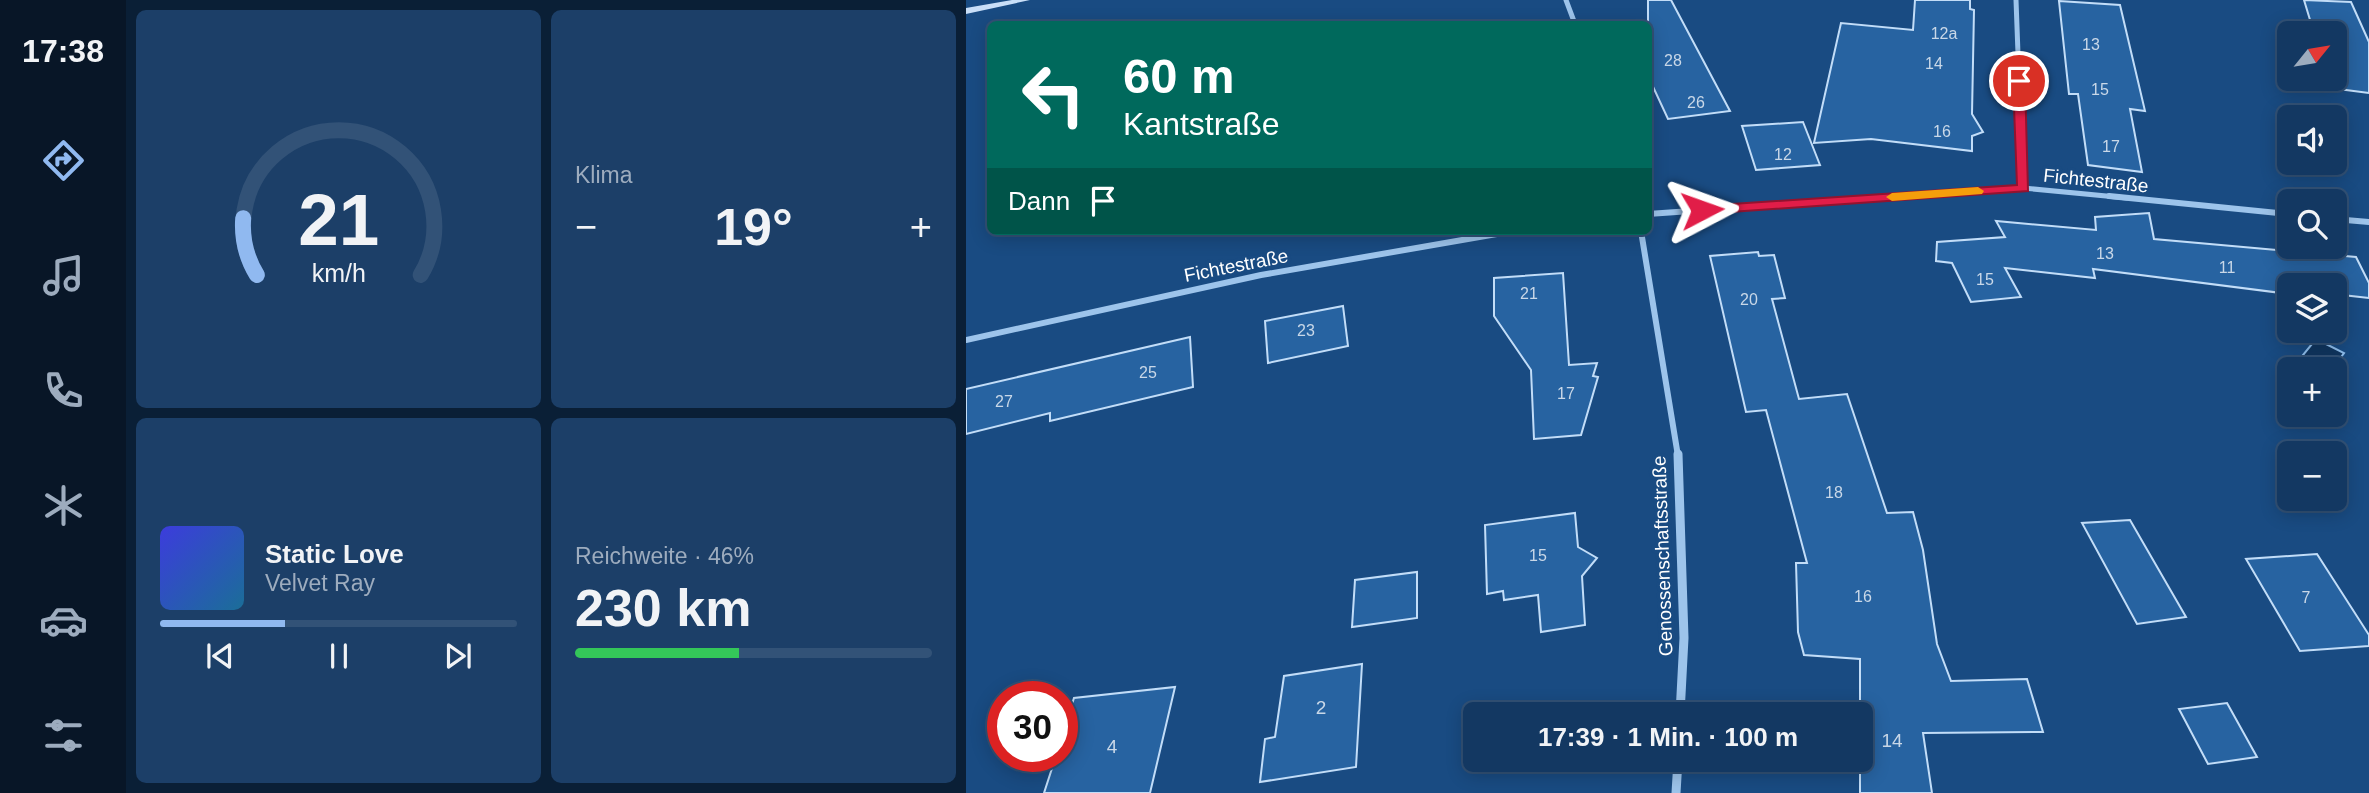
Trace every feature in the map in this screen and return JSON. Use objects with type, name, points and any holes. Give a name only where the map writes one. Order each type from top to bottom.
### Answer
[{"type":"street","points":[[966,11],[1026,0]]},
{"type":"street","points":[[1566,0],[1574,21]]},
{"type":"street","points":[[2016,0],[2023,188]]},
{"type":"street","name":"Fichtestraße","points":[[1652,214],[2023,188],[2277,213]]},
{"type":"street","points":[[2347,220],[2369,222]]},
{"type":"street","name":"Fichtestraße","points":[[966,340],[1261,275],[1491,235]]},
{"type":"street","name":"Genossenschaftsstraße","points":[[1642,235],[1681,472],[1684,638],[1681,702]]},
{"type":"street","points":[[1676,793],[1677,772]]},
{"type":"water","points":[[2313,343],[2324,343],[2344,353],[2341,357],[2301,357]]},
{"type":"building","points":[[1648,0],[1671,0],[1730,111],[1668,119],[1652,85],[1652,21],[1648,21]]},
{"type":"building","points":[[1915,0],[1970,0],[1970,9],[1974,10],[1972,114],[1983,132],[1972,136],[1972,151],[1871,139],[1814,143],[1841,23],[1913,30]]},
{"type":"building","points":[[2304,0],[2351,2],[2369,42],[2369,93],[2347,90],[2347,21],[2310,21]]},
{"type":"building","points":[[2059,1],[2120,5],[2145,111],[2130,109],[2142,172],[2088,165],[2078,94],[2069,94]]},
{"type":"building","points":[[1803,122],[1820,165],[1756,170],[1742,126]]},
{"type":"building","points":[[2149,213],[2154,239],[2277,250],[2277,259],[2356,257],[2369,283],[2369,298],[2347,296],[2347,273],[2277,273],[2277,292],[2093,269],[2095,278],[2005,268],[2021,297],[1971,302],[1952,263],[1936,261],[1937,242],[2005,237],[1996,221],[2096,230],[2095,217]]},
{"type":"building","points":[[1758,252],[1759,256],[1774,255],[1785,298],[1772,299],[1799,399],[1847,394],[1887,513],[1913,512],[1923,550],[1937,644],[1951,681],[2027,679],[2043,732],[1923,733],[1932,793],[1860,793],[1860,772],[1873,772],[1873,702],[1860,702],[1860,659],[1804,655],[1798,632],[1796,563],[1807,563],[1766,410],[1746,412],[1710,256]]},
{"type":"building","points":[[1563,273],[1569,365],[1597,363],[1593,376],[1598,377],[1581,435],[1534,439],[1531,370],[1494,316],[1494,278]]},
{"type":"building","points":[[1343,306],[1348,346],[1268,363],[1265,321]]},
{"type":"building","points":[[1190,337],[1193,387],[1050,421],[1050,413],[966,434],[966,389]]},
{"type":"building","points":[[1575,513],[1578,547],[1597,558],[1582,576],[1585,625],[1541,632],[1538,595],[1504,600],[1503,591],[1487,594],[1485,525]]},
{"type":"building","points":[[2130,520],[2186,617],[2137,624],[2082,523]]},
{"type":"building","points":[[2317,554],[2369,635],[2369,646],[2300,651],[2246,559]]},
{"type":"building","points":[[1417,572],[1417,618],[1352,627],[1355,580]]},
{"type":"building","points":[[1362,664],[1356,767],[1260,782],[1265,739],[1275,737],[1284,676]]},
{"type":"building","points":[[1175,687],[1150,793],[1044,793],[1051,772],[1078,772],[1078,698]]},
{"type":"building","points":[[2227,703],[2257,757],[2208,764],[2179,709]]},
{"type":"slow traffic","points":[[1892,197],[1978,191]]},
{"type":"route","points":[[1702,210],[2023,188],[2019,81]]}]
